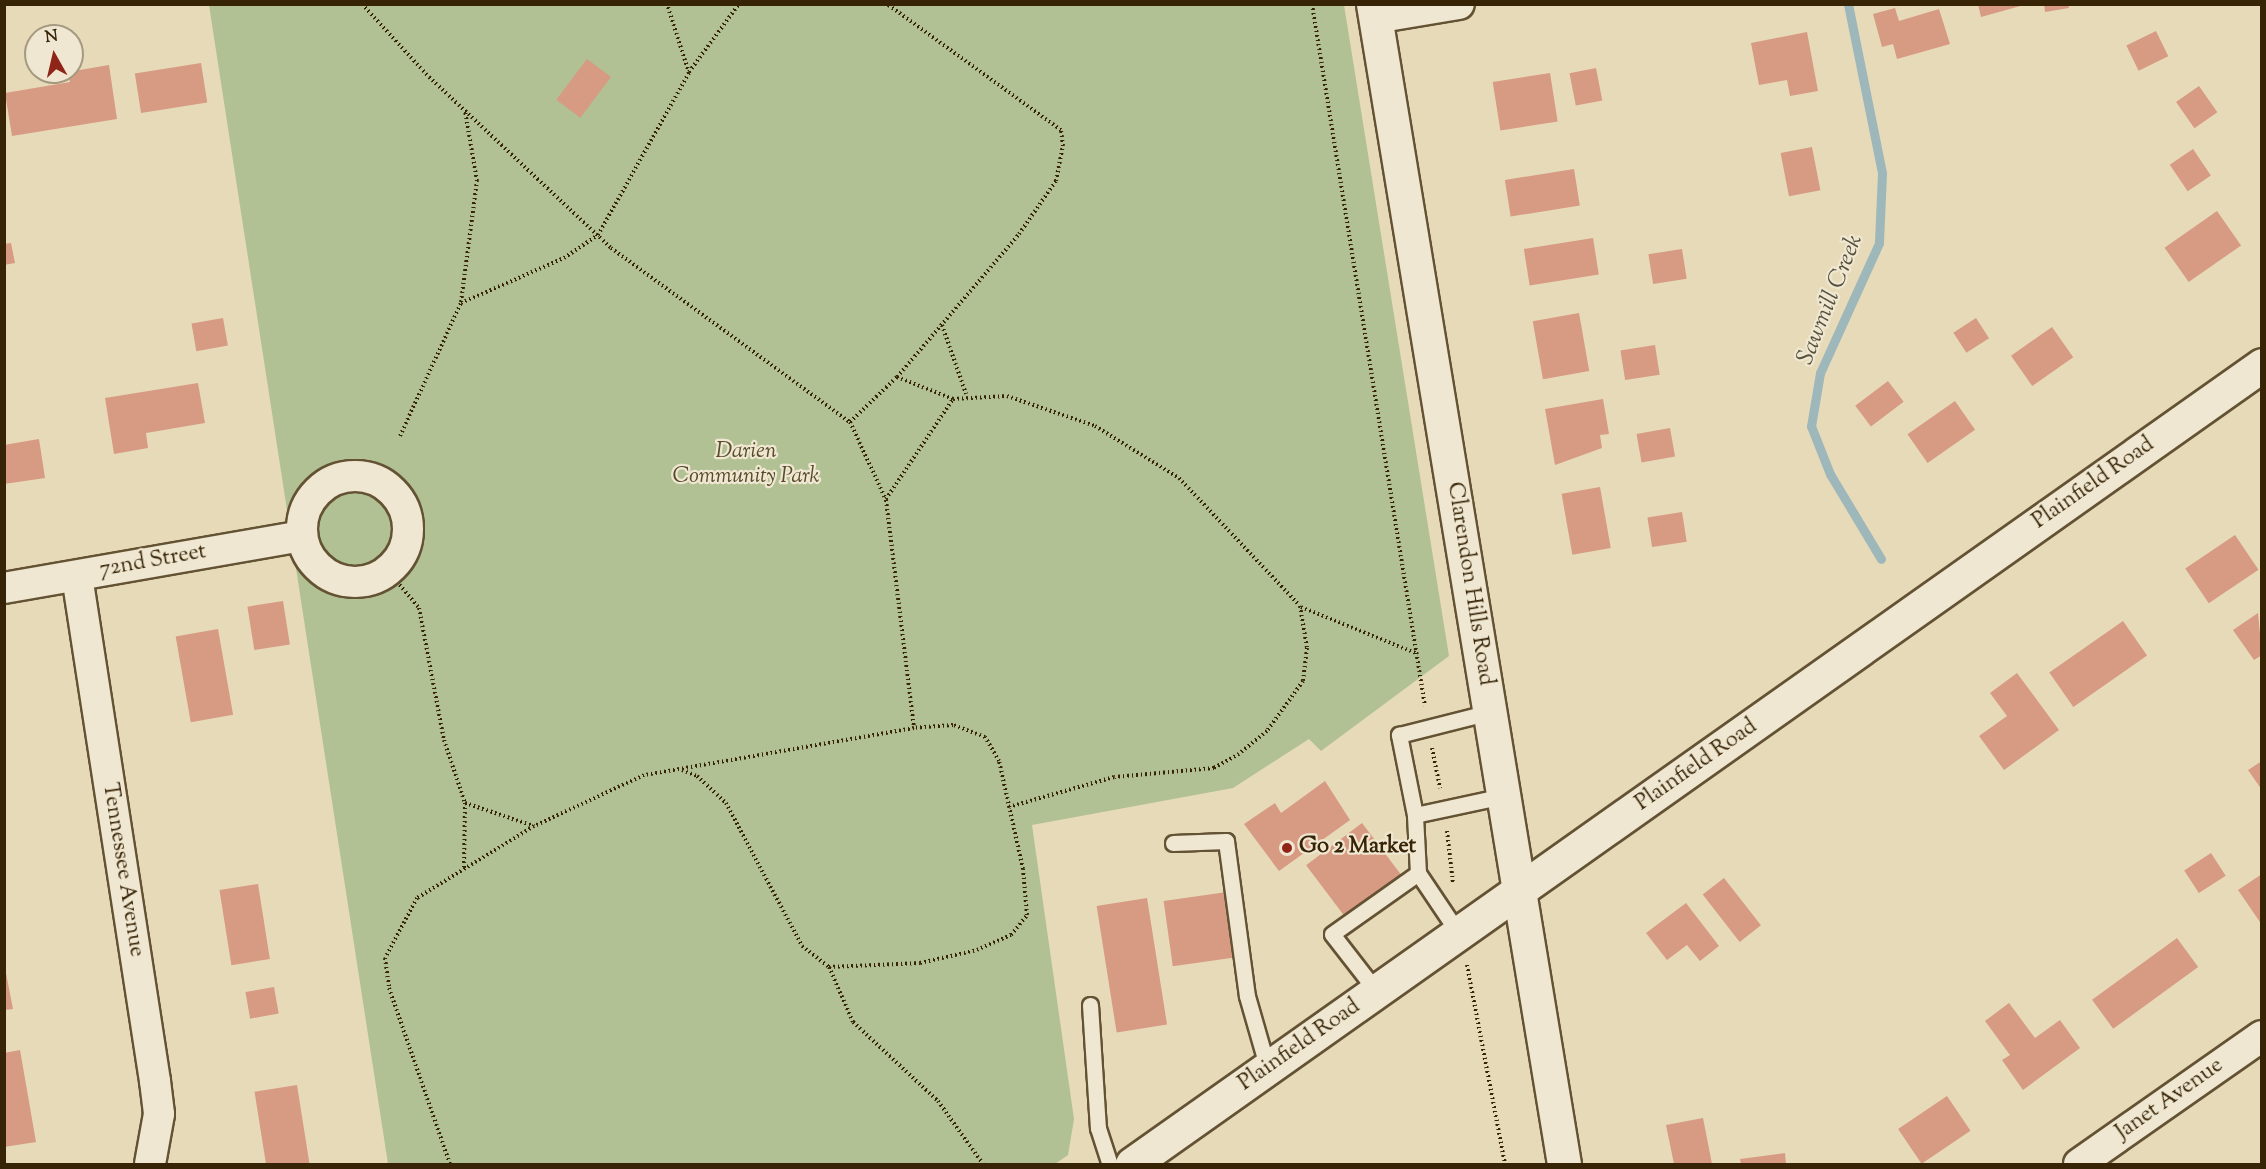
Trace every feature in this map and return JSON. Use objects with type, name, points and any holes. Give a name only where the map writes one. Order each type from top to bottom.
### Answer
[{"type":"main road","name":"Clarendon Hills Road","points":[[1374,11],[1564,1164]]},
{"type":"main road","name":"Plainfield Road","points":[[1132,1164],[2262,365]]},
{"type":"street","points":[[1374,11],[1459,4]]},
{"type":"street","points":[[347,475],[380,481],[403,505],[408,521],[407,540],[388,571],[362,581],[334,579],[313,561],[301,536],[301,519],[317,490],[347,475]]},
{"type":"street","name":"72nd Street","points":[[4,588],[301,536]]},
{"type":"street","name":"Tennessee Avenue","points":[[77,576],[155,1081],[159,1114],[150,1164]]},
{"type":"street","name":"Janet Avenue","points":[[2079,1164],[2262,1036]]},
{"type":"lane","points":[[1459,934],[1418,873],[1414,815],[1399,735],[1490,712]]},
{"type":"lane","points":[[1414,815],[1504,796]]},
{"type":"lane","points":[[1173,843],[1226,841],[1247,996],[1268,1069]]},
{"type":"lane","points":[[1377,992],[1332,934],[1418,873]]},
{"type":"lane","points":[[1090,1005],[1098,1128],[1110,1164]]},
{"type":"path","points":[[362,4],[465,110],[598,235],[850,422],[886,500],[914,728]]},
{"type":"path","points":[[667,4],[689,73]]},
{"type":"path","points":[[460,303],[564,258],[598,235],[689,73],[740,4]]},
{"type":"path","points":[[850,422],[897,378],[1056,181],[1061,130],[887,4]]},
{"type":"path","points":[[1312,4],[1443,809],[1452,879]]},
{"type":"path","points":[[400,436],[460,303],[477,181],[465,110]]},
{"type":"path","points":[[942,325],[966,394]]},
{"type":"path","points":[[897,378],[953,399]]},
{"type":"path","points":[[886,500],[953,399],[966,394],[1007,396],[1095,426],[1179,478],[1300,606],[1418,654]]},
{"type":"path","points":[[388,571],[419,608],[444,740],[465,803],[464,869]]},
{"type":"path","points":[[1009,807],[1114,777],[1214,768],[1239,754],[1274,723],[1302,681],[1307,648],[1300,606]]},
{"type":"path","points":[[450,1164],[389,988],[385,958],[417,897],[534,826],[635,778],[914,728],[953,725],[985,737],[999,761],[1027,915],[1011,935],[977,950],[920,963],[829,967]]},
{"type":"path","points":[[681,769],[697,776],[726,803],[802,946],[829,967],[853,1022],[938,1101],[983,1164]]},
{"type":"path","points":[[465,803],[534,826]]},
{"type":"path","points":[[1468,970],[1505,1164]]},
{"type":"green space","name":"Darien Community Park","points":[[209,5],[1344,5],[1449,656],[1321,751],[1309,739],[1233,788],[1032,825],[1074,1119],[1068,1155],[1055,1164],[388,1164]]},
{"type":"building","points":[[1978,4],[2023,4],[2024,5],[1981,17]]},
{"type":"building","points":[[2044,4],[2068,4],[2069,8],[2045,12]]},
{"type":"building","points":[[1895,8],[1899,21],[1939,9],[1950,44],[1897,59],[1893,44],[1882,47],[1873,14]]},
{"type":"building","points":[[2156,31],[2168,56],[2139,71],[2126,45]]},
{"type":"building","points":[[1807,32],[1818,91],[1790,96],[1787,80],[1759,85],[1751,43]]},
{"type":"building","points":[[587,59],[611,77],[580,118],[556,100]]},
{"type":"building","points":[[201,63],[207,103],[141,113],[135,73]]},
{"type":"building","points":[[109,65],[117,119],[12,136],[5,93],[58,84],[84,84],[84,69]]},
{"type":"building","points":[[1596,68],[1602,100],[1576,106],[1569,73]]},
{"type":"building","points":[[1550,73],[1558,121],[1500,130],[1493,82]]},
{"type":"building","points":[[2199,86],[2217,112],[2194,128],[2176,102]]},
{"type":"building","points":[[1812,147],[1820,190],[1789,196],[1781,153]]},
{"type":"building","points":[[2193,149],[2211,176],[2188,191],[2170,165]]},
{"type":"building","points":[[1574,169],[1580,206],[1511,216],[1505,180]]},
{"type":"building","points":[[2217,211],[2241,245],[2189,282],[2165,248]]},
{"type":"building","points":[[1593,238],[1599,275],[1530,285],[1524,249]]},
{"type":"building","points":[[11,243],[15,263],[4,265],[4,244]]},
{"type":"building","points":[[1682,249],[1687,279],[1653,284],[1648,254]]},
{"type":"building","points":[[1579,313],[1589,371],[1543,379],[1533,321]]},
{"type":"building","points":[[223,318],[228,346],[196,351],[191,324]]},
{"type":"building","points":[[1976,318],[1989,338],[1966,353],[1953,333]]},
{"type":"building","points":[[2052,327],[2073,357],[2032,386],[2011,356]]},
{"type":"building","points":[[1655,345],[1660,375],[1625,380],[1620,350]]},
{"type":"building","points":[[1888,381],[1904,402],[1871,426],[1855,406]]},
{"type":"building","points":[[198,383],[205,423],[146,433],[148,448],[114,454],[105,398]]},
{"type":"building","points":[[1603,399],[1609,434],[1600,435],[1602,448],[1555,465],[1545,409]]},
{"type":"building","points":[[1955,401],[1975,430],[1928,463],[1907,434]]},
{"type":"building","points":[[1670,428],[1675,457],[1642,462],[1637,434]]},
{"type":"building","points":[[39,439],[45,478],[4,484],[4,445]]},
{"type":"building","points":[[1600,487],[1611,548],[1572,555],[1562,494]]},
{"type":"building","points":[[1682,512],[1687,542],[1652,547],[1647,517]]},
{"type":"building","points":[[2235,535],[2258,570],[2209,603],[2185,569]]},
{"type":"building","points":[[283,601],[290,644],[254,650],[247,607]]},
{"type":"building","points":[[2258,613],[2262,655],[2254,660],[2233,630]]},
{"type":"building","points":[[2123,621],[2147,655],[2073,707],[2049,673]]},
{"type":"building","points":[[218,629],[233,715],[191,722],[176,636]]},
{"type":"building","points":[[2017,673],[2059,730],[2004,770],[1979,736],[2007,716],[1990,693]]},
{"type":"building","points":[[2262,761],[2262,790],[2248,770]]},
{"type":"building","name":"Go 2 Market","points":[[1325,781],[1350,820],[1279,871],[1244,824],[1275,803],[1281,813]]},
{"type":"building","points":[[1362,823],[1404,878],[1348,920],[1306,865]]},
{"type":"building","points":[[2211,853],[2226,876],[2199,893],[2184,870]]},
{"type":"building","points":[[2262,874],[2262,925],[2238,890]]},
{"type":"building","points":[[1724,878],[1761,925],[1740,942],[1703,895]]},
{"type":"building","points":[[258,884],[270,959],[231,965],[219,890]]},
{"type":"building","points":[[1227,892],[1236,957],[1173,966],[1164,901]]},
{"type":"building","points":[[1147,898],[1167,1024],[1117,1032],[1097,906]]},
{"type":"building","points":[[1686,903],[1719,946],[1700,961],[1687,945],[1667,960],[1646,933]]},
{"type":"building","points":[[2177,938],[2198,967],[2113,1029],[2092,1000]]},
{"type":"building","points":[[4,963],[13,1009],[4,1010]]},
{"type":"building","points":[[274,987],[279,1014],[250,1019],[245,992]]},
{"type":"building","points":[[2009,1003],[2035,1038],[2060,1020],[2080,1048],[2023,1090],[2002,1060],[2010,1055],[1985,1021]]},
{"type":"building","points":[[20,1050],[36,1142],[4,1147],[4,1053]]},
{"type":"building","points":[[297,1085],[310,1164],[266,1164],[255,1092]]},
{"type":"building","points":[[1947,1096],[1970,1131],[1922,1164],[1898,1129]]},
{"type":"building","points":[[1703,1118],[1712,1164],[1674,1164],[1666,1125]]},
{"type":"building","points":[[1785,1153],[1786,1164],[1741,1164],[1740,1159]]},
{"type":"waterway","name":"Sawmill Creek","points":[[1848,4],[1882,173],[1879,243],[1820,373],[1811,426],[1830,474],[1881,559]]},
{"type":"place","name":"Go 2 Market","points":[[1287,848]]}]
